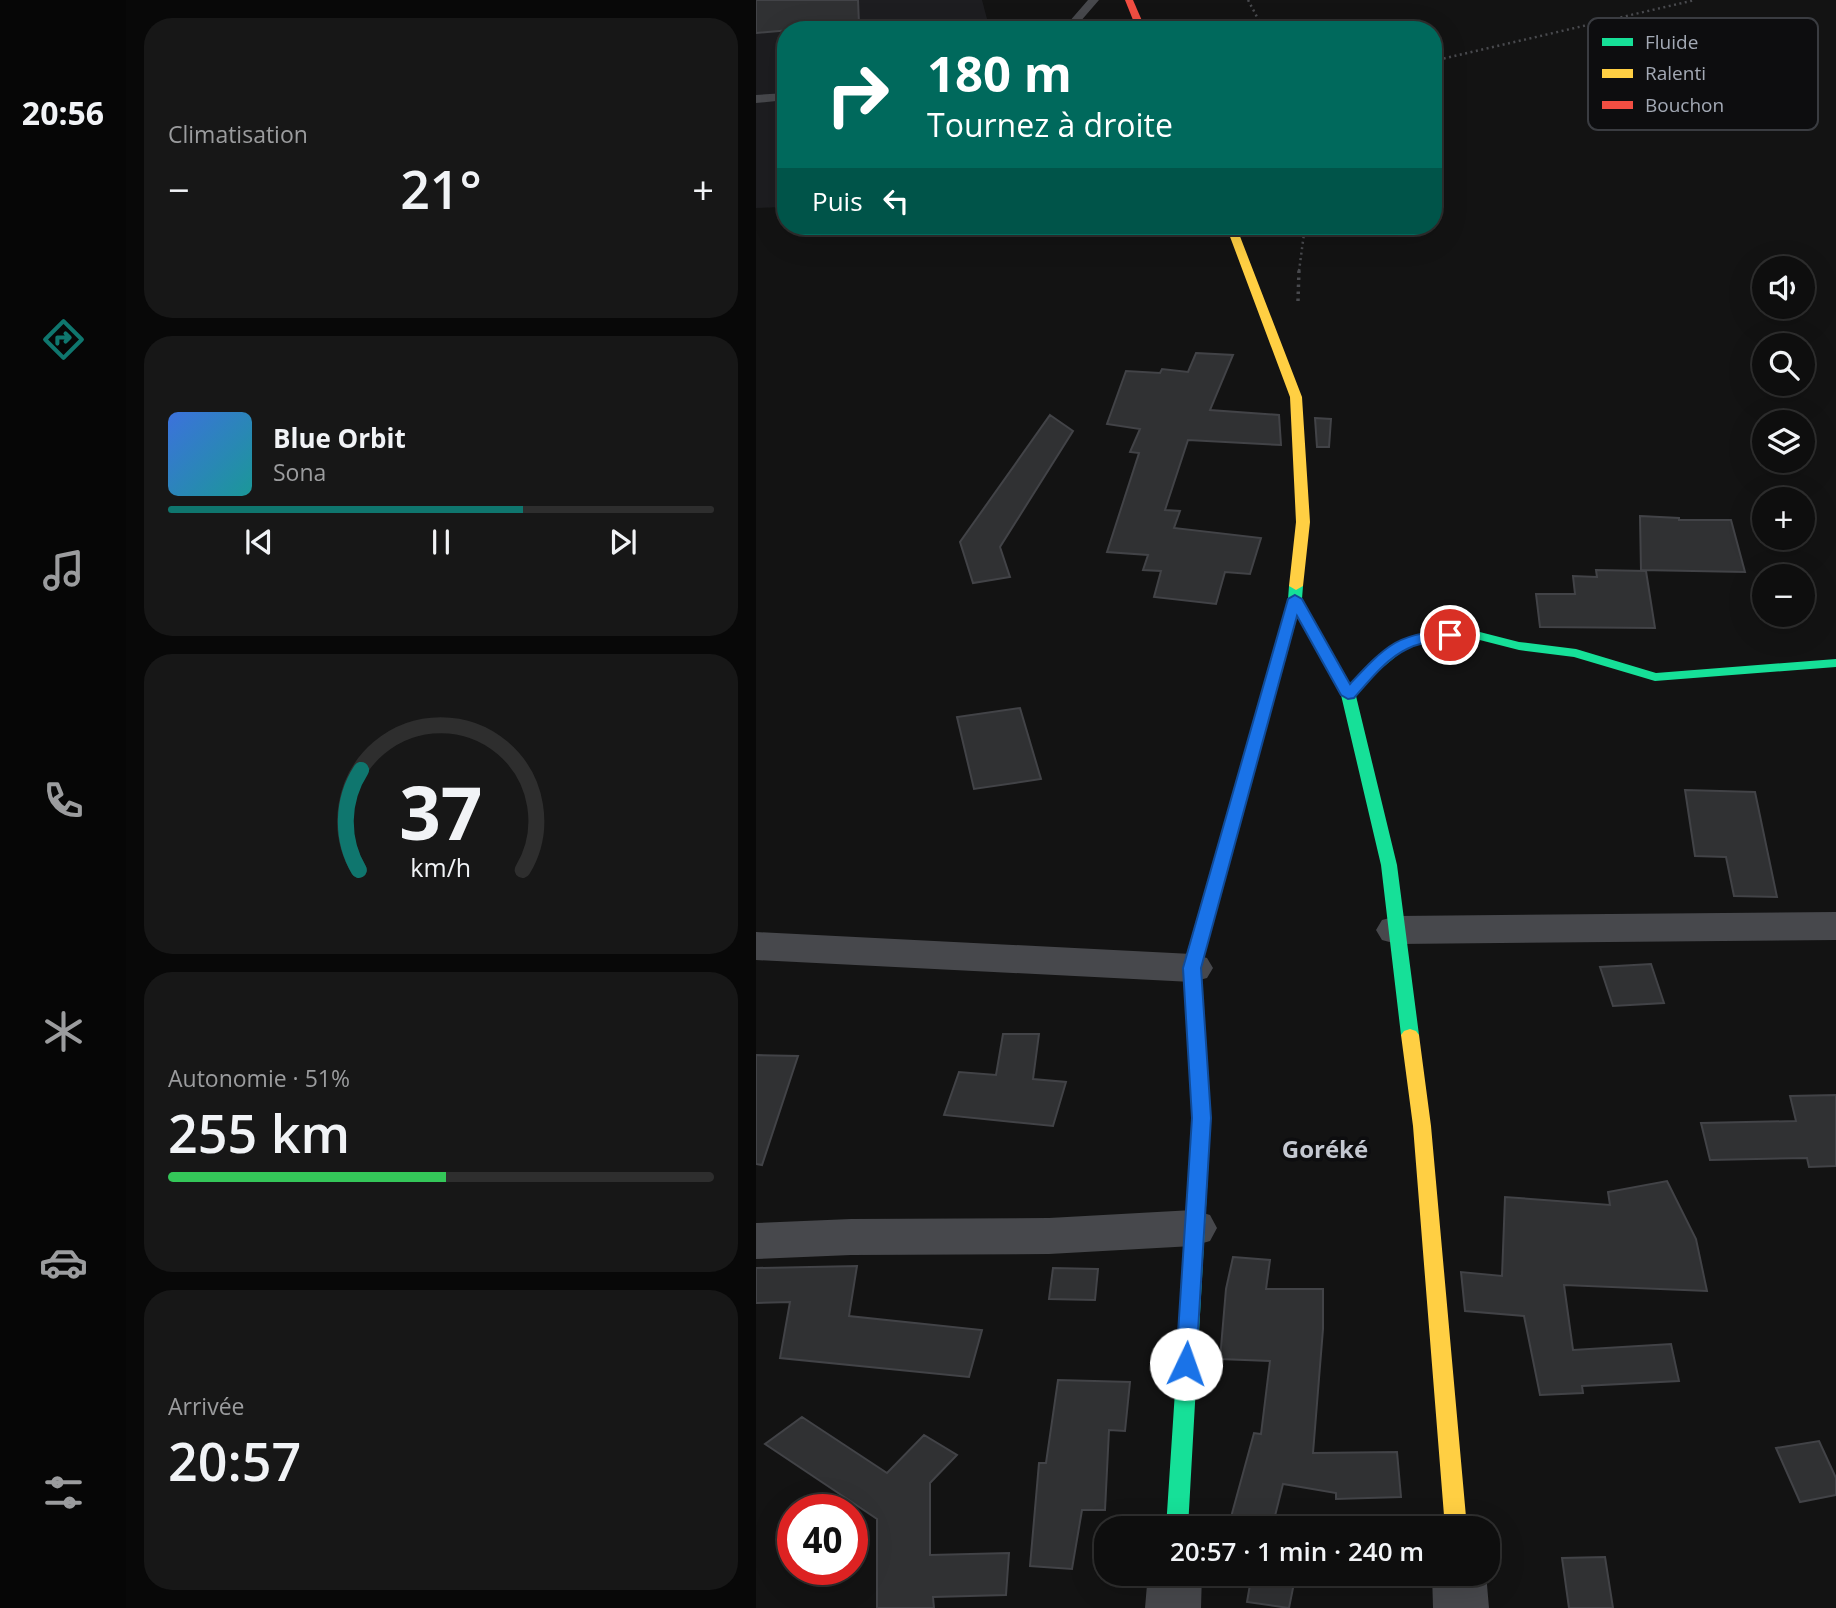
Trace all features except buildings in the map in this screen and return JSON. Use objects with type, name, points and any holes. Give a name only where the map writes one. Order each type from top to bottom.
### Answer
[{"type":"street","points":[[1129,0],[1138,21]]},
{"type":"street","points":[[1178,1516],[1193,1228],[1202,1118],[1192,968],[1295,599],[1303,522],[1296,397],[1234,235]]},
{"type":"street","points":[[1295,599],[1348,695],[1389,865],[1422,1126],[1455,1516]]},
{"type":"street","points":[[1348,695],[1372,669],[1400,646],[1433,636],[1468,633],[1519,646],[1576,653],[1655,677],[1836,663]]},
{"type":"street","points":[[1397,930],[1834,933]]},
{"type":"street","points":[[756,946],[1192,968]]},
{"type":"street","points":[[756,1241],[851,1237],[1049,1236],[1193,1228]]},
{"type":"street","points":[[1173,1608],[1174,1586]]},
{"type":"street","points":[[1460,1586],[1461,1608]]},
{"type":"lane","points":[[1075,21],[1094,0]]},
{"type":"lane","points":[[756,99],[777,97]]},
{"type":"path","points":[[1248,0],[1259,21]]},
{"type":"path","points":[[1618,18],[1695,0]]},
{"type":"path","points":[[1442,59],[1588,25]]},
{"type":"shaded area","points":[[756,0],[982,0],[988,21],[777,21],[777,207],[756,208]]},
{"type":"traffic: fast","points":[[1296,586],[1295,599],[1348,695],[1389,865],[1410,1035]]},
{"type":"traffic: fast","points":[[1348,695],[1372,669],[1400,646],[1433,636],[1468,633],[1519,646],[1576,653],[1655,677],[1836,663]]},
{"type":"traffic: fast","points":[[1178,1516],[1202,1118],[1192,967]]},
{"type":"traffic: slow","points":[[1234,235],[1296,397],[1303,522],[1296,586]]},
{"type":"traffic: slow","points":[[1192,967],[1295,599]]},
{"type":"traffic: slow","points":[[1410,1035],[1422,1126],[1455,1516]]},
{"type":"traffic: jam","points":[[1129,0],[1138,21]]},
{"type":"district","name":"Goréké","points":[[1325,1150]]},
{"type":"route","points":[[1186,1364],[1202,1118],[1192,968],[1295,599],[1348,695],[1372,669],[1400,646],[1433,636],[1450,635]]}]
